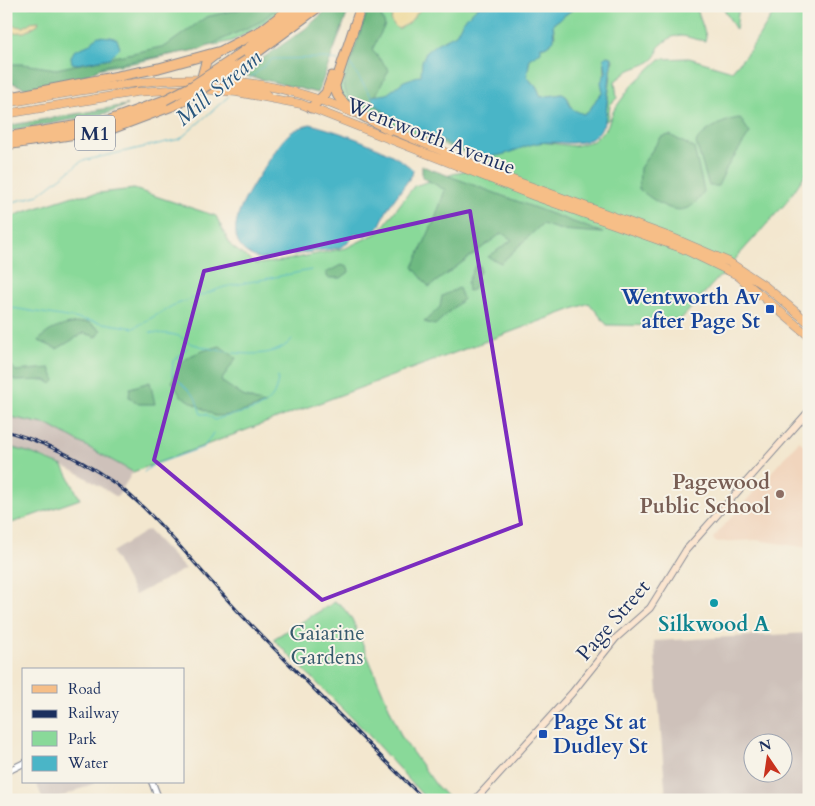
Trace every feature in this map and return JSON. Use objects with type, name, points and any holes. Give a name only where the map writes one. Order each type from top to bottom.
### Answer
[{"type":"highway","points":[[202,77],[206,62],[221,51],[262,30],[293,6]]},
{"type":"highway","name":"M1","points":[[6,137],[110,120],[165,100],[192,86],[230,61],[307,6]]},
{"type":"highway","name":"M1","points":[[6,145],[114,128],[180,103],[247,60],[320,6]]},
{"type":"highway","points":[[311,108],[321,100],[328,88],[338,67],[360,6]]},
{"type":"highway","points":[[6,98],[159,68],[221,51]]},
{"type":"highway","points":[[338,67],[334,90],[339,100],[390,130]]},
{"type":"main road","name":"Wentworth Avenue","points":[[6,103],[150,80],[202,77],[237,87],[259,90],[271,97],[311,108],[534,196],[711,261],[745,281],[809,336]]},
{"type":"main road","name":"Wentworth Avenue","points":[[6,114],[158,89],[237,87],[250,82],[321,100],[502,176],[673,238],[723,260],[765,286],[809,323]]},
{"type":"main road","name":"Page Street","points":[[476,800],[572,693],[616,638],[650,608],[686,550],[809,411]]},
{"type":"street","points":[[6,772],[22,764]]},
{"type":"street","points":[[153,784],[159,800]]},
{"type":"highlighted area","points":[[470,211],[521,524],[322,600],[154,460],[204,271]]},
{"type":"shaded area","points":[[6,416],[48,425],[133,472],[117,497],[80,474],[46,458],[6,446]]},
{"type":"shaded area","name":"Pagewood Public School","points":[[799,441],[809,449],[809,548],[756,540],[715,542],[713,538]]},
{"type":"shaded area","points":[[148,530],[185,569],[135,595],[112,552]]},
{"type":"shaded area","points":[[809,633],[809,800],[666,800],[654,641]]},
{"type":"shaded area","points":[[37,784],[92,784],[54,800],[43,800]]},
{"type":"green space","points":[[6,6],[287,6],[258,27],[232,41],[138,62],[6,84]]},
{"type":"green space","points":[[253,6],[280,6],[260,22],[202,49],[104,66],[86,76],[27,89],[6,80],[6,64],[23,64],[56,69],[166,46],[206,17]]},
{"type":"green space","points":[[331,6],[350,6],[318,93],[240,74],[305,29]]},
{"type":"green space","points":[[366,6],[488,6],[398,121],[486,156],[540,142],[574,146],[593,141],[607,127],[614,110],[632,85],[660,59],[689,58],[732,71],[750,50],[777,8],[809,6],[809,169],[785,204],[737,257],[723,276],[719,277],[682,318],[669,326],[607,325],[589,303],[133,472],[48,425],[6,416],[6,218],[73,196],[134,189],[216,216],[231,246],[256,264],[282,261],[346,248],[379,232],[414,186],[489,163],[364,113],[348,103],[337,92]]},
{"type":"green space","points":[[369,6],[377,6],[385,25],[372,50],[389,70],[376,95],[396,126],[350,101],[343,86]]},
{"type":"green space","points":[[577,6],[696,6],[706,36],[705,41],[685,36],[670,38],[658,48],[655,58],[628,71],[615,81],[617,98],[610,105],[608,120],[605,121],[613,59],[604,58],[603,93],[588,111],[580,115],[572,109],[568,98],[562,94],[541,97],[536,85],[527,76],[530,58],[541,46],[547,46],[555,36],[553,24]]},
{"type":"green space","points":[[722,6],[739,6],[736,30]]},
{"type":"green space","points":[[127,105],[109,113],[6,132],[6,126]]},
{"type":"green space","points":[[740,118],[750,133],[727,167],[718,186],[709,186],[696,143],[699,138],[715,126],[728,120]]},
{"type":"green space","points":[[670,135],[694,148],[704,191],[697,201],[682,210],[673,209],[656,202],[639,189],[640,168],[661,137]]},
{"type":"green space","points":[[422,166],[603,233],[561,230],[542,224],[501,263],[488,257],[512,240],[502,233],[429,287],[413,267],[435,219],[445,190],[422,177]]},
{"type":"green space","points":[[341,265],[348,267],[349,272],[341,278],[328,278],[326,273]]},
{"type":"green space","points":[[475,266],[480,266],[480,272],[475,278],[478,280],[473,290],[468,291],[467,283]]},
{"type":"green space","points":[[459,288],[463,299],[435,325],[424,322],[440,307],[442,296]]},
{"type":"green space","points":[[88,322],[101,330],[97,337],[84,333],[57,349],[39,341],[43,336],[55,329],[68,324]]},
{"type":"green space","points":[[220,346],[236,358],[221,381],[243,396],[265,404],[233,415],[215,416],[180,395],[172,381],[180,365],[196,353]]},
{"type":"green space","points":[[6,360],[16,371],[50,368],[55,381],[52,384],[46,380],[16,381],[6,374]]},
{"type":"green space","points":[[150,382],[155,404],[139,404],[129,397],[130,388]]},
{"type":"green space","points":[[6,446],[31,453],[63,466],[80,499],[6,525]]},
{"type":"green space","name":"Gaiarine Gardens","points":[[335,602],[341,605],[352,619],[402,738],[436,785],[450,800],[427,800],[364,730],[273,639]]},
{"type":"sand","points":[[407,6],[423,6],[408,24],[398,29],[391,22],[392,14],[396,11],[403,11]]},
{"type":"sand","points":[[39,21],[38,24],[25,32],[6,33],[6,25],[24,27],[31,22]]},
{"type":"water","points":[[479,6],[577,6],[553,24],[554,40],[547,46],[541,46],[541,52],[530,58],[527,76],[536,85],[541,97],[562,94],[566,96],[572,109],[583,114],[590,110],[598,97],[603,93],[601,82],[606,72],[604,58],[607,56],[612,57],[605,121],[596,135],[591,139],[578,143],[538,143],[506,154],[487,156],[477,154],[422,132],[403,123],[376,104],[372,96],[387,94],[404,81],[421,75],[422,61],[426,52],[436,44],[456,34],[463,21]]},
{"type":"water","points":[[98,36],[117,39],[120,48],[110,58],[78,64],[72,63],[71,57],[74,51],[88,45]]},
{"type":"water","points":[[310,124],[350,136],[392,155],[413,170],[412,175],[388,208],[378,229],[364,236],[355,234],[348,243],[339,248],[261,259],[246,252],[238,242],[236,230],[238,217],[251,189],[283,141],[291,132]]},
{"type":"waterway","name":"Mill Stream","points":[[248,80],[272,59],[326,58],[338,61]]},
{"type":"waterway","name":"Mill Stream","points":[[346,64],[351,65],[376,104]]},
{"type":"waterway","name":"Mill Stream","points":[[6,204],[38,195],[82,161],[180,139],[229,96]]},
{"type":"waterway","points":[[6,307],[134,328],[172,306],[224,287],[311,270]]},
{"type":"waterway","points":[[150,332],[174,335],[181,337],[189,343],[244,354],[272,352],[283,347],[292,339]]},
{"type":"waterway","points":[[187,348],[173,361],[172,374],[195,397],[201,414],[206,414],[215,420],[264,405],[271,399],[276,390],[278,377]]},
{"type":"waterway","points":[[144,472],[153,465],[204,447],[213,433]]},
{"type":"railway","points":[[6,431],[44,444],[80,461],[114,482],[144,508],[251,625],[425,800]]},
{"type":"place","name":"Wentworth Av after Page St","points":[[770,309]]},
{"type":"place","name":"Pagewood Public School","points":[[780,494]]},
{"type":"place","name":"Silkwood A","points":[[714,603]]},
{"type":"place","name":"Page St at Dudley St","points":[[543,734]]}]
